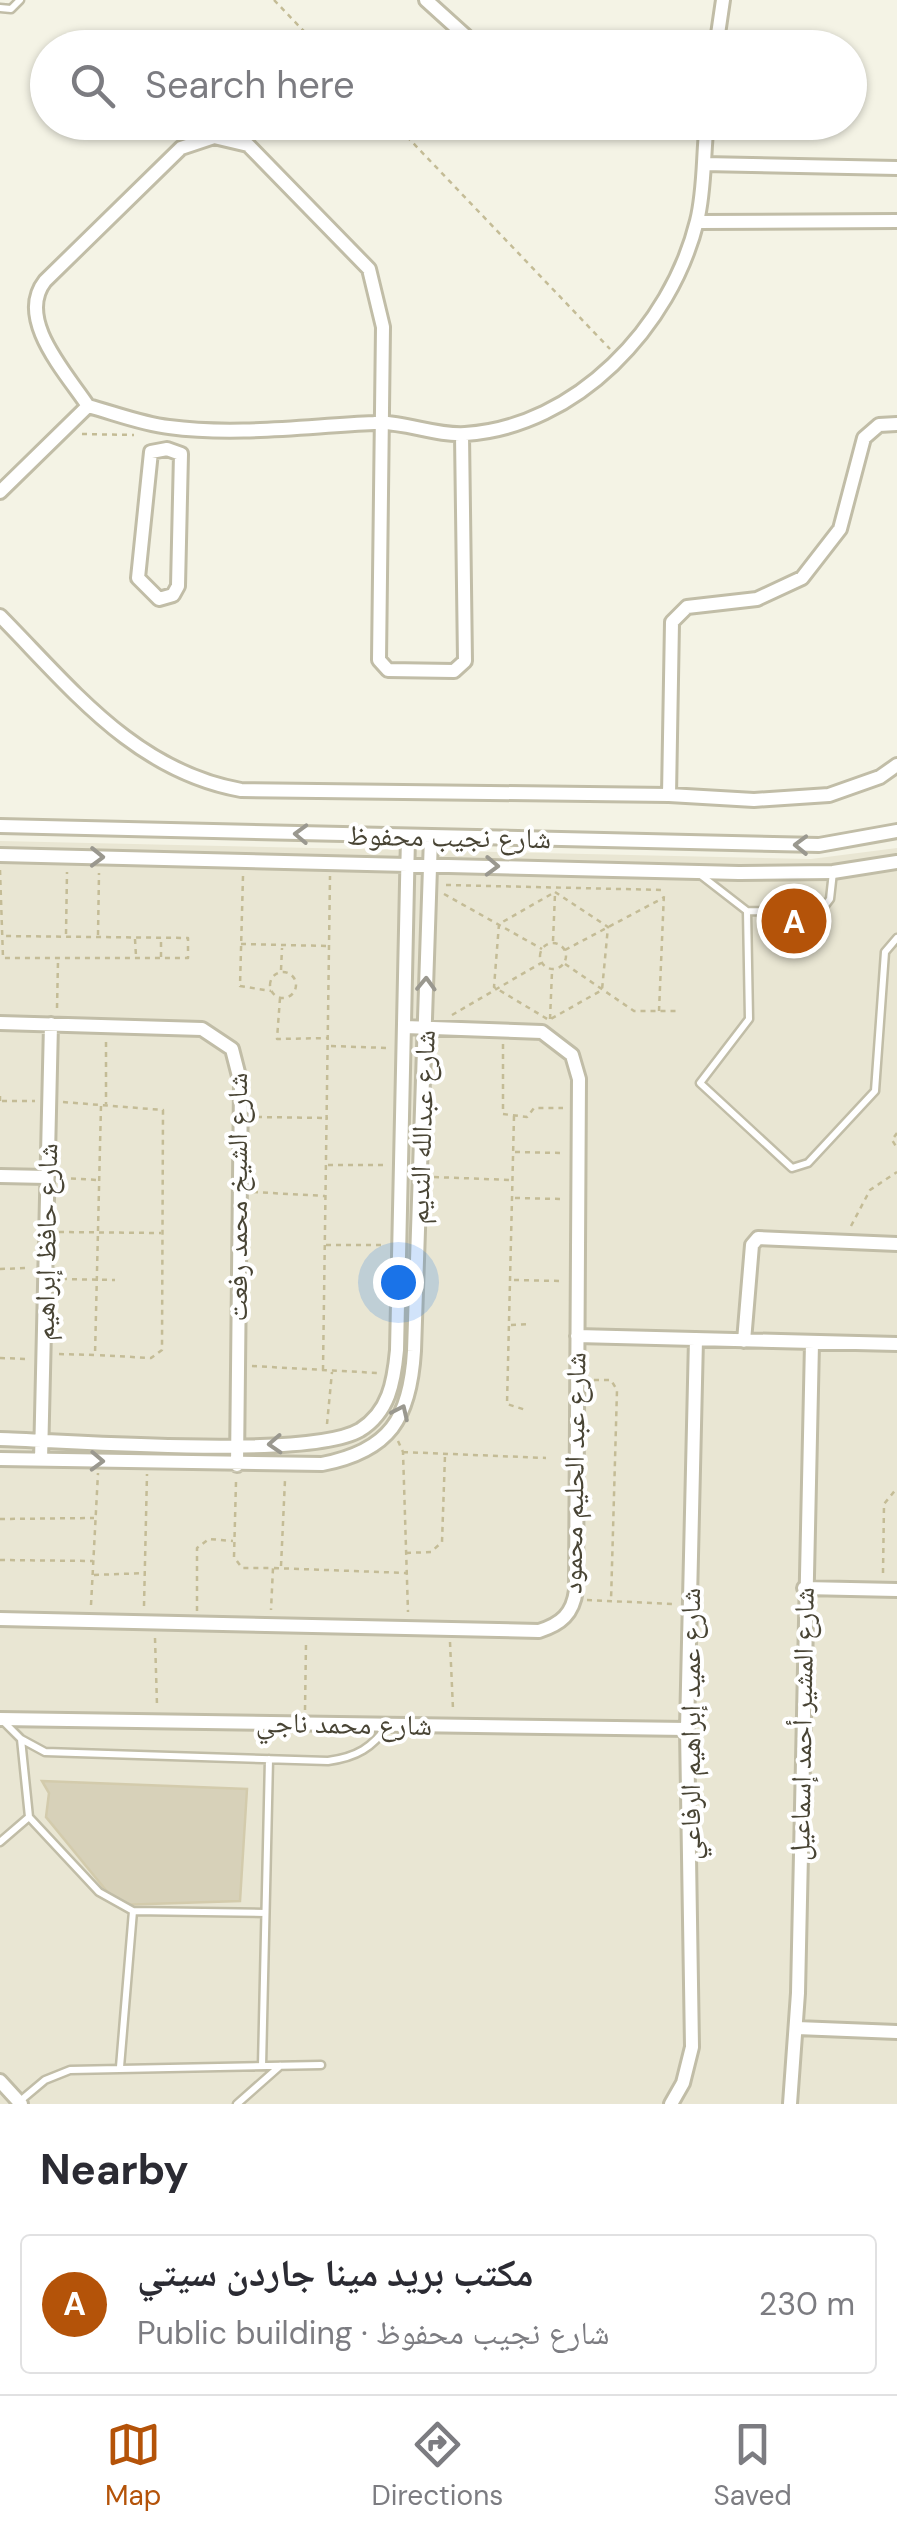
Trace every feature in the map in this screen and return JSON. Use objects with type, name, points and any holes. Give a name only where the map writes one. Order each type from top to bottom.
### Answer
[{"type":"street","points":[[426,0],[459,30]]},
{"type":"street","points":[[719,30],[723,0]]},
{"type":"street","points":[[205,140],[181,148],[40,287],[40,331],[88,406],[168,438],[380,422],[462,435],[503,428],[575,399],[619,358],[654,314],[697,222],[706,140]]},
{"type":"street","points":[[227,140],[248,145],[369,269],[383,326],[380,660],[392,671],[454,671],[464,661],[462,435]]},
{"type":"street","points":[[704,164],[897,168]]},
{"type":"street","points":[[697,222],[897,221]]},
{"type":"street","points":[[0,492],[88,406]]},
{"type":"street","points":[[669,795],[672,622],[687,607],[756,599],[802,578],[840,529],[864,438],[879,426],[897,424]]},
{"type":"street","points":[[168,438],[181,454],[178,586],[172,595],[159,600],[138,578],[151,451],[168,438]]},
{"type":"street","points":[[0,616],[112,730],[142,753],[208,784],[241,790],[669,795],[754,800],[829,795],[880,776],[897,765]]},
{"type":"street","name":"شارع نجيب محفوظ","points":[[0,826],[819,845],[897,831]]},
{"type":"street","name":"شارع عبدالله النديم","points":[[0,1439],[237,1446],[326,1441],[360,1430],[377,1416],[390,1396],[395,1374],[408,837]]},
{"type":"street","name":"شارع عبدالله النديم","points":[[0,1459],[322,1464],[373,1448],[393,1429],[406,1404],[414,1351],[429,1027],[431,837]]},
{"type":"street","name":"شارع نجيب محفوظ","points":[[0,858],[67,856],[697,872],[833,872],[897,862]]},
{"type":"street","name":"شارع الشيخ محمد رفعت","points":[[0,1023],[202,1030],[219,1036],[232,1049],[240,1066],[241,1116],[237,1465]]},
{"type":"street","name":"شارع حافظ إبراهيم","points":[[41,1460],[54,1024]]},
{"type":"street","points":[[405,1026],[504,1027],[549,1036]]},
{"type":"street","name":"شارع عبد الحليم محمود","points":[[0,1619],[539,1631],[558,1625],[575,1600],[579,1080],[572,1055],[549,1036]]},
{"type":"street","points":[[0,1176],[48,1177]]},
{"type":"street","points":[[744,1341],[752,1244],[758,1238],[897,1244]]},
{"type":"street","points":[[578,1336],[897,1344]]},
{"type":"street","name":"شارع عميد إبراهيم الرفاعي","points":[[671,2104],[683,2083],[692,2047],[687,1730],[696,1340]]},
{"type":"street","name":"شارع المشير أحمد إسماعيل","points":[[790,2104],[797,2028],[812,1343]]},
{"type":"street","points":[[804,1588],[890,1590]]},
{"type":"street","name":"شارع محمد ناجي","points":[[1,1719],[687,1730]]},
{"type":"street","points":[[797,2028],[897,2032]]},
{"type":"street","points":[[0,2081],[20,2103]]},
{"type":"lane","points":[[0,8],[11,10],[20,0]]},
{"type":"lane","points":[[697,872],[723,897],[747,911],[820,912],[830,898],[833,872]]},
{"type":"lane","points":[[747,911],[750,1020],[700,1082],[792,1168],[808,1163],[876,1091],[885,952],[897,938]]},
{"type":"lane","points":[[1,1719],[21,1739],[45,1752],[269,1760],[353,1758],[374,1745],[389,1724]]},
{"type":"lane","points":[[21,1739],[29,1817],[99,1892],[134,1912],[265,1913]]},
{"type":"lane","points":[[262,2066],[269,1760]]},
{"type":"lane","points":[[0,1842],[29,1817]]},
{"type":"lane","points":[[120,2067],[134,1912]]},
{"type":"lane","points":[[20,2103],[44,2080],[70,2070],[322,2065]]},
{"type":"lane","points":[[237,2104],[280,2066]]},
{"type":"path","points":[[274,0],[303,30]]},
{"type":"path","points":[[410,140],[619,358]]},
{"type":"path","points":[[72,436],[168,438]]},
{"type":"path","points":[[66,936],[67,856]]},
{"type":"path","points":[[98,937],[100,857]]},
{"type":"path","points":[[0,858],[2,936],[3,958],[188,958],[188,938],[2,936]]},
{"type":"path","points":[[244,860],[240,986],[271,992],[280,998],[289,996],[296,986],[290,974],[281,971]]},
{"type":"path","points":[[322,1370],[330,862]]},
{"type":"path","points":[[430,885],[664,890],[659,1011]]},
{"type":"path","points":[[430,885],[542,949]]},
{"type":"path","points":[[499,925],[556,890]]},
{"type":"path","points":[[556,890],[608,927]]},
{"type":"path","points":[[553,942],[556,890]]},
{"type":"path","points":[[565,950],[664,898]]},
{"type":"path","points":[[494,987],[499,925]]},
{"type":"path","points":[[602,990],[608,927]]},
{"type":"path","points":[[136,937],[136,958]]},
{"type":"path","points":[[160,958],[161,938]]},
{"type":"path","points":[[542,949],[553,942]]},
{"type":"path","points":[[553,942],[565,950]]},
{"type":"path","points":[[240,944],[329,946]]},
{"type":"path","points":[[281,971],[282,945]]},
{"type":"path","points":[[541,962],[542,949]]},
{"type":"path","points":[[564,964],[565,950]]},
{"type":"path","points":[[54,1024],[58,958]]},
{"type":"path","points":[[429,1027],[541,962]]},
{"type":"path","points":[[541,962],[552,970]]},
{"type":"path","points":[[564,964],[634,1011],[678,1011]]},
{"type":"path","points":[[552,970],[564,964]]},
{"type":"path","points":[[549,1036],[552,970]]},
{"type":"path","points":[[271,992],[271,978],[281,971]]},
{"type":"path","points":[[494,987],[550,1020]]},
{"type":"path","points":[[550,1020],[602,990]]},
{"type":"path","points":[[280,998],[278,1039],[328,1038]]},
{"type":"path","points":[[96,1356],[106,1026]]},
{"type":"path","points":[[504,1027],[501,1111],[530,1116],[537,1107],[579,1108]]},
{"type":"path","points":[[328,1046],[404,1048]]},
{"type":"path","points":[[0,1358],[159,1355],[162,1232],[162,1108],[1,1101]]},
{"type":"path","points":[[241,1116],[328,1118]]},
{"type":"path","points":[[514,1116],[507,1404],[526,1410]]},
{"type":"path","points":[[897,1134],[892,1140],[897,1148]]},
{"type":"path","points":[[513,1152],[578,1154]]},
{"type":"path","points":[[327,1165],[401,1166]]},
{"type":"path","points":[[844,1240],[870,1190],[897,1172]]},
{"type":"path","points":[[420,1176],[513,1180]]},
{"type":"path","points":[[48,1177],[99,1180]]},
{"type":"path","points":[[240,1192],[326,1196]]},
{"type":"path","points":[[513,1198],[578,1198]]},
{"type":"path","points":[[46,1232],[162,1232]]},
{"type":"path","points":[[326,1245],[399,1245]]},
{"type":"path","points":[[0,1269],[115,1280]]},
{"type":"path","points":[[511,1280],[578,1282]]},
{"type":"path","points":[[510,1324],[530,1324]]},
{"type":"path","points":[[238,1365],[395,1374]]},
{"type":"path","points":[[326,1441],[332,1370]]},
{"type":"path","points":[[577,1380],[611,1380],[616,1390],[611,1600]]},
{"type":"path","points":[[408,1628],[403,1452],[546,1458]]},
{"type":"path","points":[[406,1553],[430,1552],[442,1542],[444,1454]]},
{"type":"path","points":[[91,1621],[99,1461]]},
{"type":"path","points":[[147,1463],[145,1573],[157,1722]]},
{"type":"path","points":[[281,1568],[286,1464]]},
{"type":"path","points":[[237,1465],[234,1557],[242,1568],[407,1573]]},
{"type":"path","points":[[890,1590],[884,1504],[897,1488]]},
{"type":"path","points":[[0,1518],[96,1518]]},
{"type":"path","points":[[197,1624],[197,1548],[209,1540],[235,1540]]},
{"type":"path","points":[[0,1560],[94,1561]]},
{"type":"path","points":[[271,1625],[273,1568]]},
{"type":"path","points":[[93,1575],[145,1573]]},
{"type":"path","points":[[575,1600],[690,1605]]},
{"type":"path","points":[[306,1626],[306,1724]]},
{"type":"path","points":[[450,1629],[454,1726]]},
{"type":"shaded area","points":[[0,841],[811,859],[897,848],[897,2104],[0,2104]]},
{"type":"building","points":[[42,1781],[247,1789],[240,1901],[118,1905],[46,1817],[49,1793]]},
{"type":"place","name":"مكتب بريد مينا جاردن سيتي","points":[[794,921]]}]
